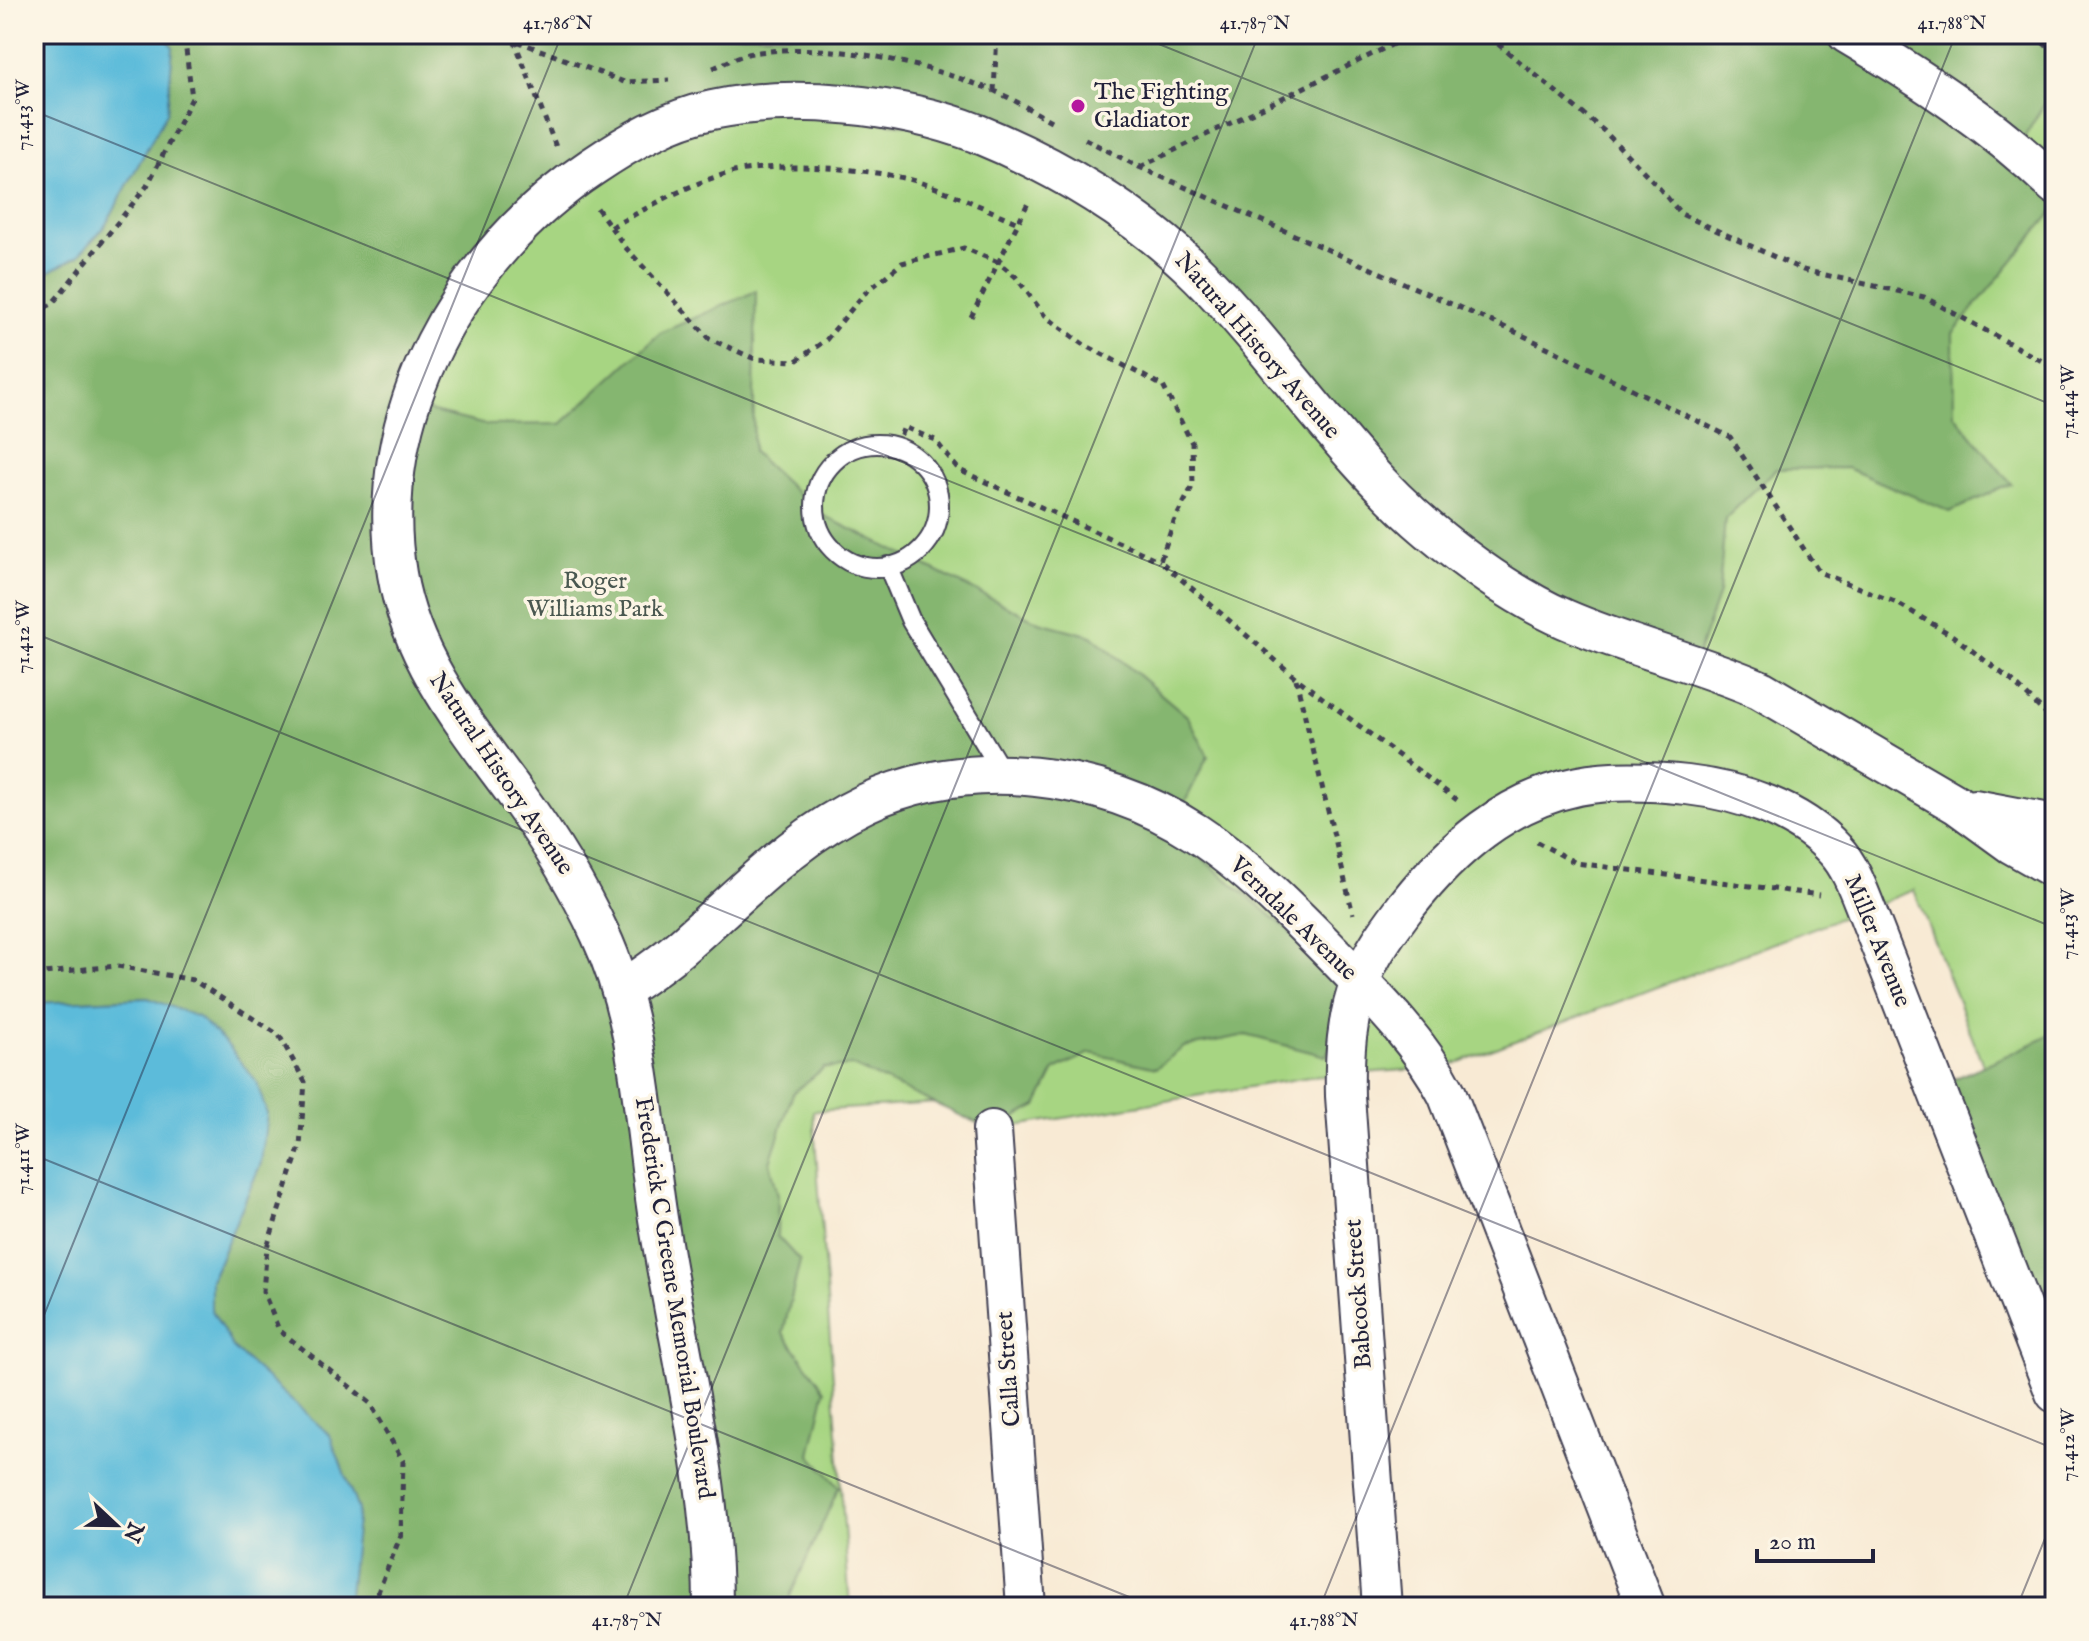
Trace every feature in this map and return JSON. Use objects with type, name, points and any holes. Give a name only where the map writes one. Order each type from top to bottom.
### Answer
[{"type":"street","points":[[1847,34],[1977,118],[2055,185]]},
{"type":"street","name":"Natural History Avenue","points":[[621,991],[603,940],[571,879],[550,844],[452,705],[425,660],[408,617],[393,533],[393,493],[403,437],[422,372],[444,324],[474,279],[518,226],[578,176],[649,132],[713,110],[781,103],[849,106],[922,116],[980,135],[1015,151],[1104,200],[1177,253],[1206,281],[1382,487],[1434,535],[1504,587],[1568,621],[1761,690],[1956,804],[2011,844],[2055,869]]},
{"type":"street","name":"Verndale Avenue","points":[[621,991],[688,941],[784,853],[826,823],[868,802],[915,786],[962,777],[1004,775],[1089,787],[1128,799],[1179,822],[1240,866],[1317,937],[1424,1055],[1447,1094],[1646,1607]]},
{"type":"street","name":"Miller Avenue","points":[[1360,982],[1378,945],[1414,896],[1445,861],[1495,820],[1547,795],[1611,782],[1711,788],[1771,807],[1819,835],[1836,851],[1858,889],[2055,1393]]},
{"type":"street","name":"Natural History Avenue","points":[[1956,804],[2055,824]]},
{"type":"street","name":"Babcock Street","points":[[1360,982],[1347,1031],[1345,1087],[1382,1607]]},
{"type":"street","name":"Frederick C Greene Memorial Boulevard","points":[[621,991],[633,1042],[658,1218],[709,1515],[713,1607]]},
{"type":"street","name":"Calla Street","points":[[992,1130],[1026,1607]]},
{"type":"lane","points":[[877,443],[896,446],[922,463],[937,490],[939,505],[932,534],[923,547],[902,562],[888,566],[861,566],[839,555],[818,526],[815,502],[822,476],[832,463],[844,453],[877,443]]},
{"type":"lane","points":[[888,566],[911,621],[1004,775]]},
{"type":"path","points":[[34,312],[52,304],[147,186],[192,98],[184,34]]},
{"type":"path","points":[[508,34],[514,40],[558,151],[578,176],[591,201],[636,259],[710,339],[755,359],[796,361],[826,340],[864,294],[902,263],[964,248],[998,262],[1016,277],[1045,316],[1083,344],[1163,386],[1192,443],[1193,485],[1174,522],[1160,561]]},
{"type":"path","points":[[994,91],[997,34]]},
{"type":"path","points":[[1139,167],[1414,34]]},
{"type":"path","points":[[1476,34],[1498,44],[1604,131],[1681,214],[1803,270],[1924,297],[2055,368]]},
{"type":"path","points":[[2034,34],[2055,54]]},
{"type":"path","points":[[514,40],[624,82],[670,80]]},
{"type":"path","points":[[711,69],[750,53],[804,49],[865,55],[932,71],[994,91],[1065,128]]},
{"type":"path","points":[[1077,135],[1139,167],[1520,334],[1730,437],[1819,572],[1897,603],[1953,636],[2012,681],[2055,723]]},
{"type":"path","points":[[611,227],[701,183],[731,173],[778,167],[901,177],[956,196],[1018,223]]},
{"type":"path","points":[[971,317],[1032,194]]},
{"type":"path","points":[[896,446],[904,427],[935,440],[959,470],[1160,561],[1295,677],[1456,800],[1576,863],[1813,896],[1858,889]]},
{"type":"path","points":[[1295,677],[1354,921],[1378,945]]},
{"type":"path","points":[[34,970],[44,973],[117,966],[193,980],[279,1035],[305,1082],[300,1146],[267,1247],[263,1291],[279,1330],[370,1403],[403,1461],[401,1535],[372,1607]]},
{"type":"green space","name":"Roger Williams Park","points":[[34,34],[2055,34],[2055,1248],[1914,890],[1446,1067],[1309,1077],[992,1130],[954,1102],[813,1111],[850,1607],[34,1607]]},
{"type":"green space","name":"Roger Williams Park","points":[[162,34],[2055,34],[2055,86],[2015,153],[2055,200],[2055,209],[1953,333],[1954,414],[2011,484],[1950,512],[1847,468],[1776,469],[1725,519],[1719,593],[1693,667],[1501,591],[1193,286],[1097,196],[951,129],[728,107],[507,217],[396,403],[486,425],[561,424],[660,333],[756,291],[753,452],[818,513],[1039,622],[1092,636],[1188,717],[1208,756],[1170,832],[1336,969],[1350,1004],[1326,1056],[1246,1035],[1184,1047],[1156,1068],[1090,1053],[1055,1070],[1037,1106],[992,1130],[853,1066],[824,1068],[793,1093],[770,1162],[778,1195],[777,1236],[800,1261],[783,1333],[825,1390],[810,1455],[839,1487],[790,1596],[790,1607],[343,1607],[349,1594],[358,1510],[330,1436],[233,1348],[211,1309],[211,1280],[261,1163],[148,998],[34,1003],[34,280],[78,256],[105,226],[167,112],[173,47]]},
{"type":"green space","points":[[2055,1030],[2055,1426],[1973,1219],[1929,1090],[2043,1039]]},
{"type":"water","points":[[34,34],[162,34],[173,47],[167,112],[105,226],[78,256],[34,280]]},
{"type":"water","points":[[148,998],[198,1017],[226,1043],[257,1083],[267,1114],[261,1163],[211,1280],[211,1309],[233,1348],[330,1435],[358,1510],[349,1594],[343,1607],[34,1607],[34,1003]]},
{"type":"place","name":"The Fighting Gladiator","points":[[1078,106]]}]
